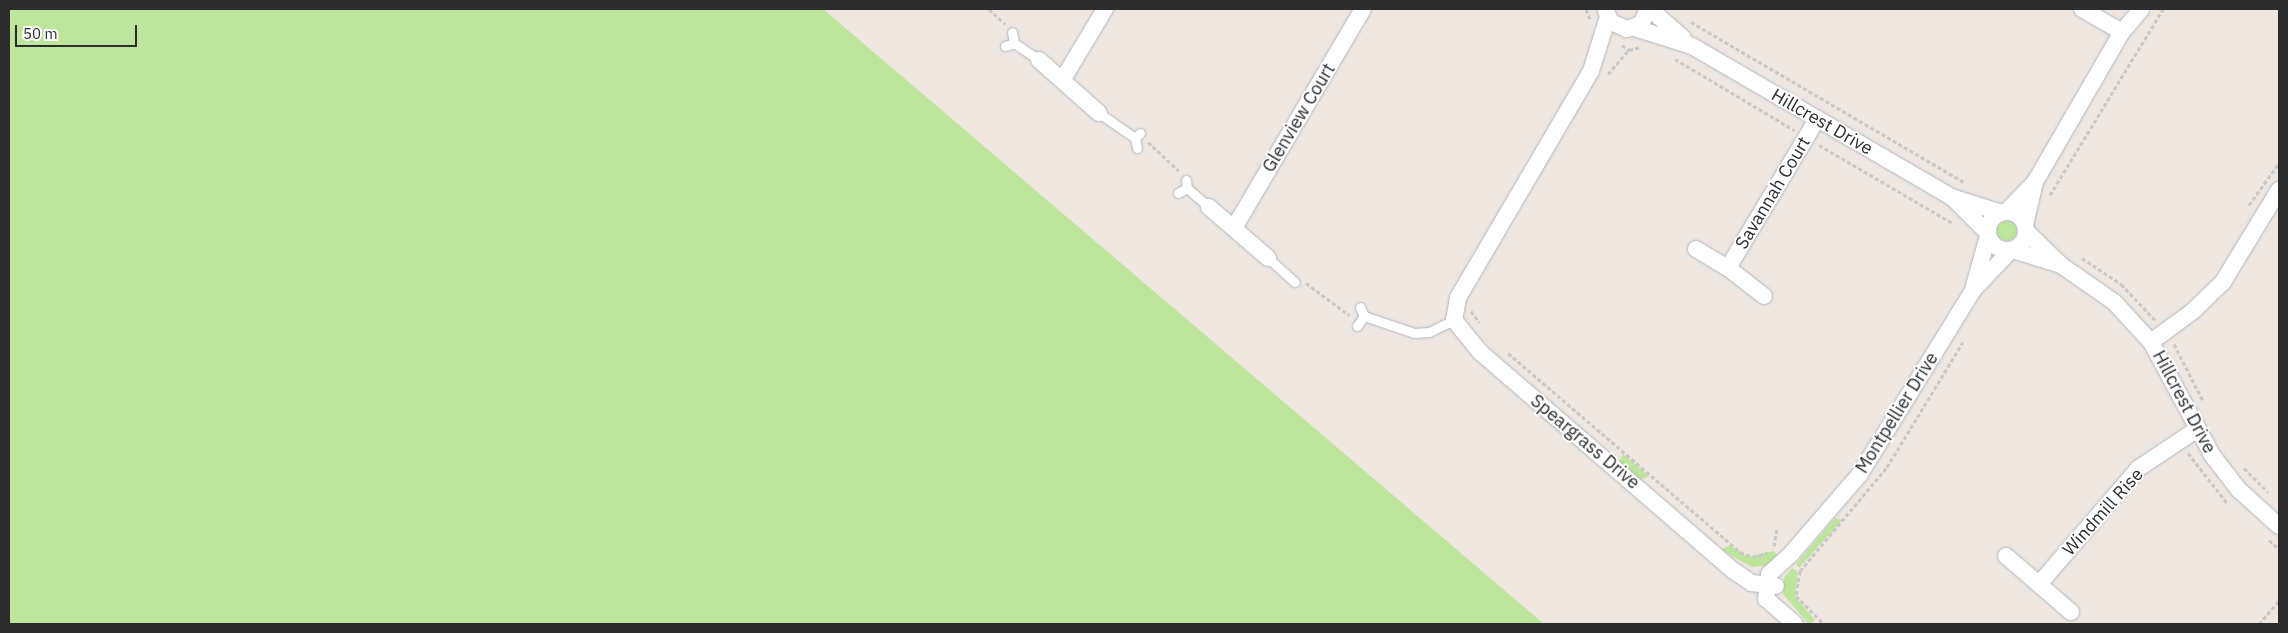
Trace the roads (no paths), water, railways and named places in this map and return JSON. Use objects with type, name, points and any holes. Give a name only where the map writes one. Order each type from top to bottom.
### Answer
[{"type":"street","points":[[1063,79],[1105,9]]},
{"type":"street","name":"Glenview Court","points":[[1234,228],[1363,9]]},
{"type":"street","points":[[1454,320],[1458,298],[1591,71],[1649,9]]},
{"type":"street","name":"Hillcrest Drive","points":[[1649,9],[1692,46],[1951,197],[2004,212]]},
{"type":"street","points":[[2082,9],[2122,32]]},
{"type":"street","points":[[2035,182],[2023,242],[2012,250],[1994,246],[1988,234],[1992,220],[2004,212],[2035,182],[2122,32],[2141,9]]},
{"type":"street","points":[[1591,71],[1607,13]]},
{"type":"street","name":"Hillcrest Drive","points":[[1607,13],[1631,28],[1692,46]]},
{"type":"street","points":[[1038,60],[1063,79],[1099,113]]},
{"type":"street","name":"Savannah Court","points":[[1728,268],[1817,119]]},
{"type":"street","points":[[2151,342],[2194,311],[2223,282],[2279,190]]},
{"type":"street","name":"Hillcrest Drive","points":[[1951,197],[1988,234]]},
{"type":"street","points":[[1209,207],[1268,258]]},
{"type":"street","points":[[2004,212],[2018,215],[2026,228]]},
{"type":"street","name":"Hillcrest Drive","points":[[2026,228],[2061,264],[2114,302],[2151,342],[2169,370],[2189,434],[2233,483],[2279,526]]},
{"type":"street","name":"Montpellier Drive","points":[[1974,288],[1988,234]]},
{"type":"street","name":"Savannah Court","points":[[1696,249],[1728,268],[1764,296]]},
{"type":"street","name":"Hillcrest Drive","points":[[2012,250],[2061,264]]},
{"type":"street","name":"Montpellier Drive","points":[[1769,584],[1877,451],[1974,288],[2012,250]]},
{"type":"street","name":"Speargrass Drive","points":[[1454,320],[1466,340],[1722,559],[1769,584]]},
{"type":"street","name":"Windmill Rise","points":[[2040,583],[2139,468],[2189,434]]},
{"type":"street","points":[[2006,556],[2040,583],[2071,612]]},
{"type":"street","points":[[1769,584],[1770,606],[1795,624]]},
{"type":"street","points":[[1769,584],[1779,600],[1799,624]]},
{"type":"lane","points":[[1012,32],[1010,44],[1038,60]]},
{"type":"lane","points":[[1099,113],[1137,135],[1137,148]]},
{"type":"lane","points":[[1178,193],[1186,184],[1209,207]]},
{"type":"lane","points":[[1268,258],[1296,284]]},
{"type":"lane","points":[[1360,307],[1361,322],[1421,333],[1454,320]]}]
